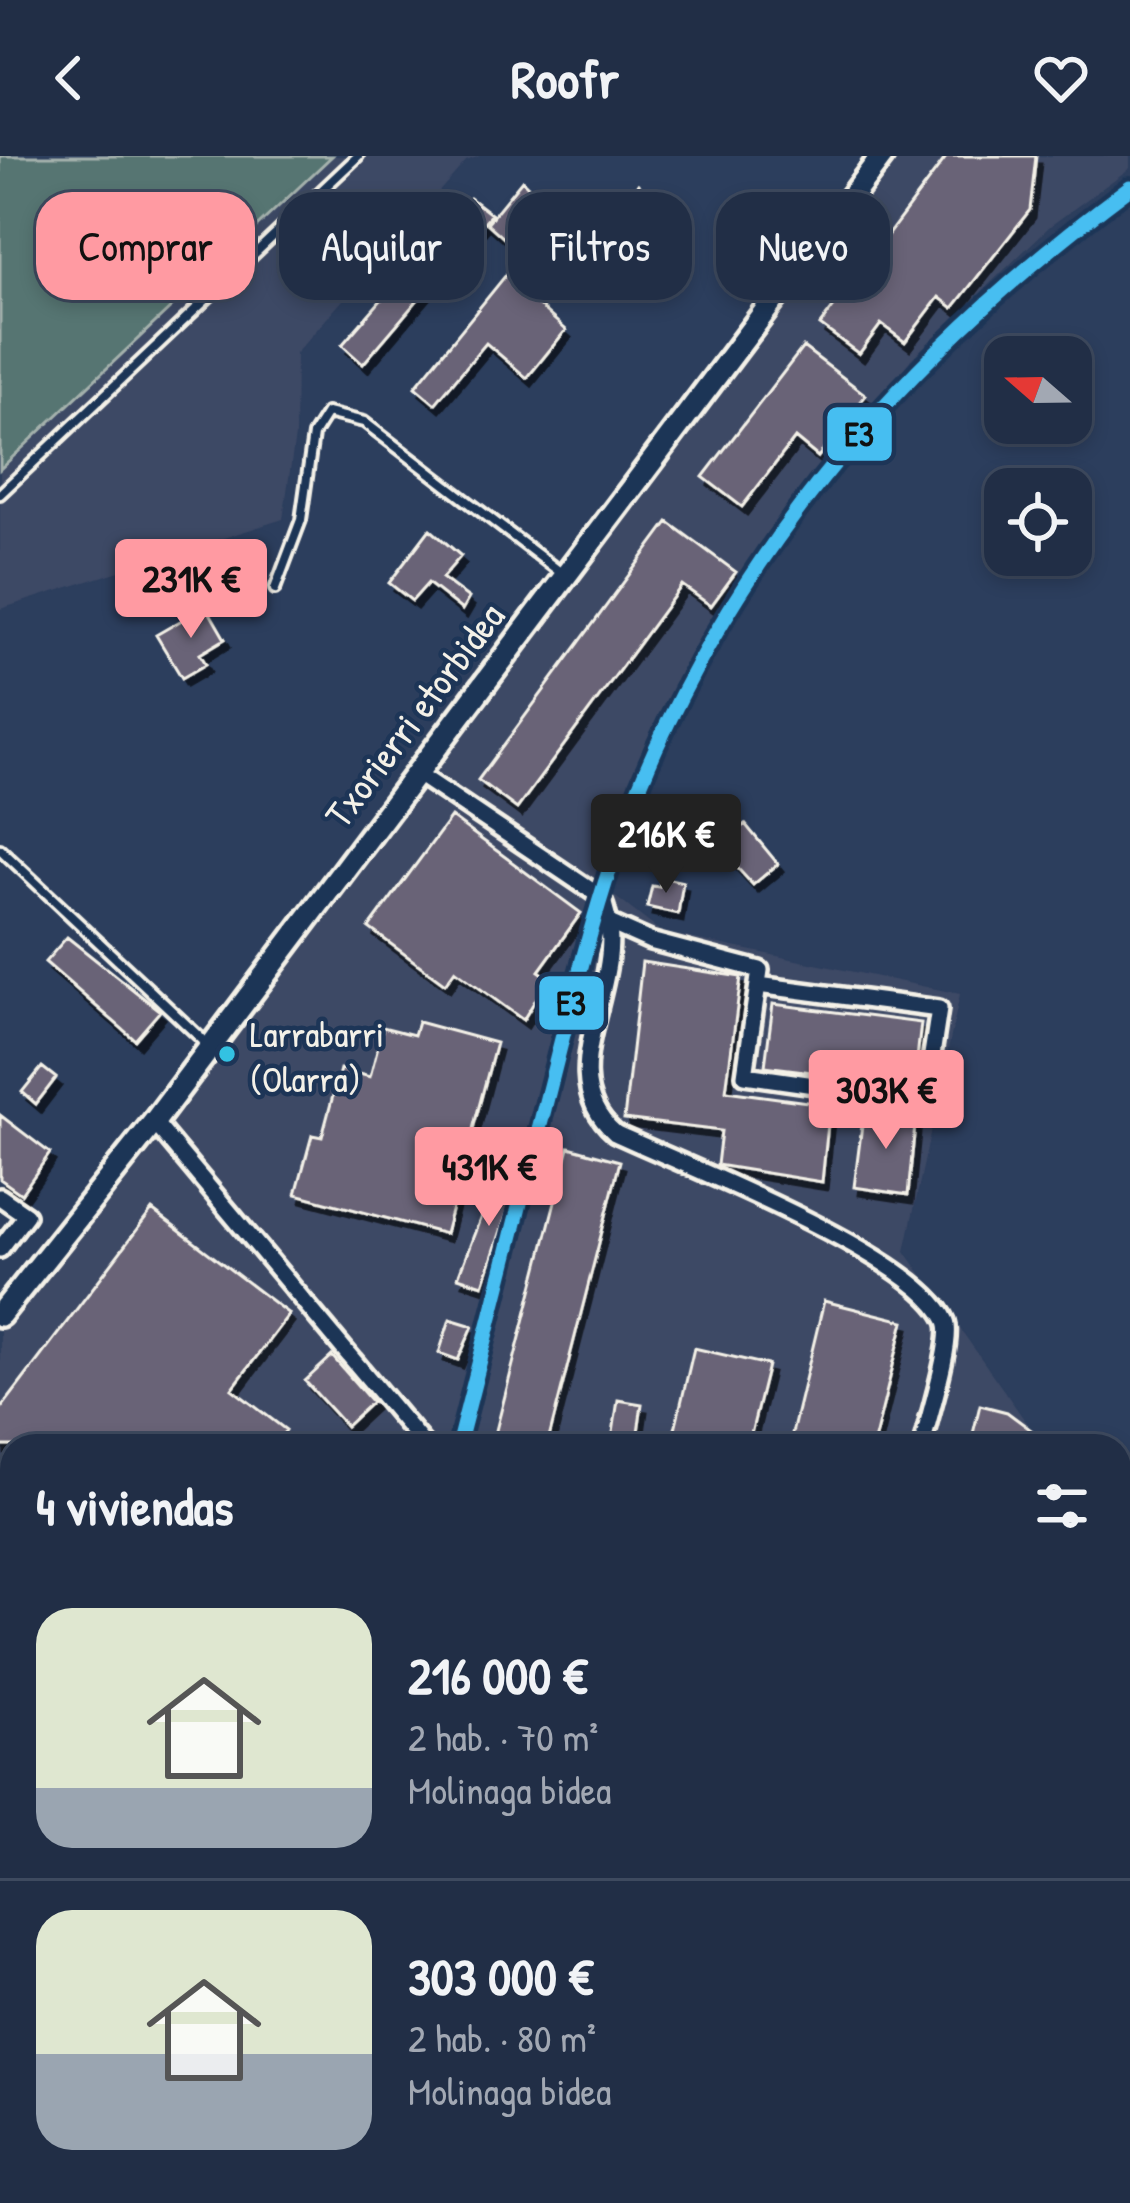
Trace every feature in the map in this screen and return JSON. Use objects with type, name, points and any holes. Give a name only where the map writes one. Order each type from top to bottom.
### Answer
[{"type":"street","name":"Txorierri etorbidea","points":[[0,1315],[154,1122],[882,156]]},
{"type":"street","points":[[415,772],[601,897],[614,925],[586,1073],[590,1108],[615,1133],[892,1266],[941,1314],[948,1334],[925,1434]]},
{"type":"street","points":[[614,925],[650,941],[760,970],[758,985],[746,1075],[925,1101],[939,1009],[758,985]]},
{"type":"street","points":[[154,1122],[415,1434]]},
{"type":"street","points":[[0,1196],[26,1215],[0,1249]]},
{"type":"lane","points":[[0,494],[358,156]]},
{"type":"lane","points":[[275,589],[301,520],[313,435],[327,413],[364,422],[565,576]]},
{"type":"lane","points":[[0,849],[210,1047]]},
{"type":"shaded area","points":[[0,156],[480,156],[466,161],[439,192],[279,192],[279,300],[343,300],[296,353],[295,436],[283,519],[0,609]]},
{"type":"shaded area","points":[[897,156],[1130,156],[1130,168],[1050,226],[911,359],[740,587],[638,784],[604,888],[661,932],[960,994],[905,1251],[1035,1434],[0,1434],[0,1328],[415,772],[784,300],[890,300],[890,192],[869,192]]},
{"type":"green space","points":[[0,156],[332,156],[294,192],[279,192],[279,206],[255,229],[255,192],[36,192],[36,300],[179,300],[0,469]]},
{"type":"building","points":[[947,156],[1036,156],[1030,210],[953,308],[939,297],[905,342],[881,324],[859,354],[820,325],[839,300],[890,300],[890,232]]},
{"type":"building","points":[[522,180],[534,192],[512,192]]},
{"type":"building","points":[[508,197],[508,235],[505,239],[487,223]]},
{"type":"building","points":[[508,272],[508,300],[533,300],[566,330],[527,378],[486,343],[435,404],[415,387]]},
{"type":"building","points":[[381,300],[418,300],[363,364],[342,345]]},
{"type":"building","points":[[803,347],[866,395],[818,457],[795,438],[742,507],[703,477]]},
{"type":"building","points":[[668,522],[736,572],[711,606],[682,585],[517,809],[478,780]]},
{"type":"building","points":[[430,529],[461,556],[442,578],[469,598],[462,610],[428,583],[412,601],[389,583]]},
{"type":"building","points":[[206,606],[225,639],[200,654],[206,664],[182,678],[156,635]]},
{"type":"building","points":[[451,817],[581,913],[539,971],[549,978],[523,1020],[455,970],[445,984],[369,928]]},
{"type":"building","points":[[745,824],[778,864],[753,885],[718,847]]},
{"type":"building","points":[[661,877],[683,882],[678,914],[647,907],[652,886],[659,887]]},
{"type":"building","points":[[67,937],[160,1011],[135,1040],[45,962]]},
{"type":"building","points":[[642,962],[741,977],[726,1091],[830,1105],[822,1182],[717,1165],[721,1131],[624,1119]]},
{"type":"building","points":[[773,1004],[921,1023],[914,1085],[765,1066]]},
{"type":"building","points":[[418,1022],[496,1043],[445,1234],[296,1194],[312,1135],[322,1137],[340,1069],[370,1077],[383,1027],[414,1035]]},
{"type":"building","points":[[42,1067],[56,1078],[36,1104],[22,1092]]},
{"type":"building","points":[[864,1109],[916,1115],[908,1195],[854,1187]]},
{"type":"building","points":[[0,1115],[50,1153],[21,1194],[0,1179]]},
{"type":"building","points":[[569,1147],[620,1161],[550,1434],[495,1434]]},
{"type":"building","points":[[499,1169],[519,1176],[483,1285],[458,1277]]},
{"type":"building","points":[[152,1210],[289,1314],[232,1389],[286,1430],[283,1434],[0,1434],[0,1410]]},
{"type":"building","points":[[824,1301],[904,1321],[876,1434],[792,1434]]},
{"type":"building","points":[[450,1319],[473,1326],[458,1360],[439,1353]]},
{"type":"building","points":[[694,1348],[768,1365],[751,1434],[674,1434]]},
{"type":"building","points":[[332,1356],[372,1402],[346,1426],[305,1381]]},
{"type":"building","points":[[618,1400],[642,1404],[638,1434],[613,1434]]},
{"type":"building","points":[[980,1405],[1007,1412],[1034,1432],[1033,1434],[973,1434]]},
{"type":"transit line","name":"E3","points":[[461,1434],[596,915],[639,789],[698,664],[746,584],[857,437],[985,305],[1130,187]]},
{"type":"place","name":"Larrabarri (Olarra)","points":[[227,1054]]}]
